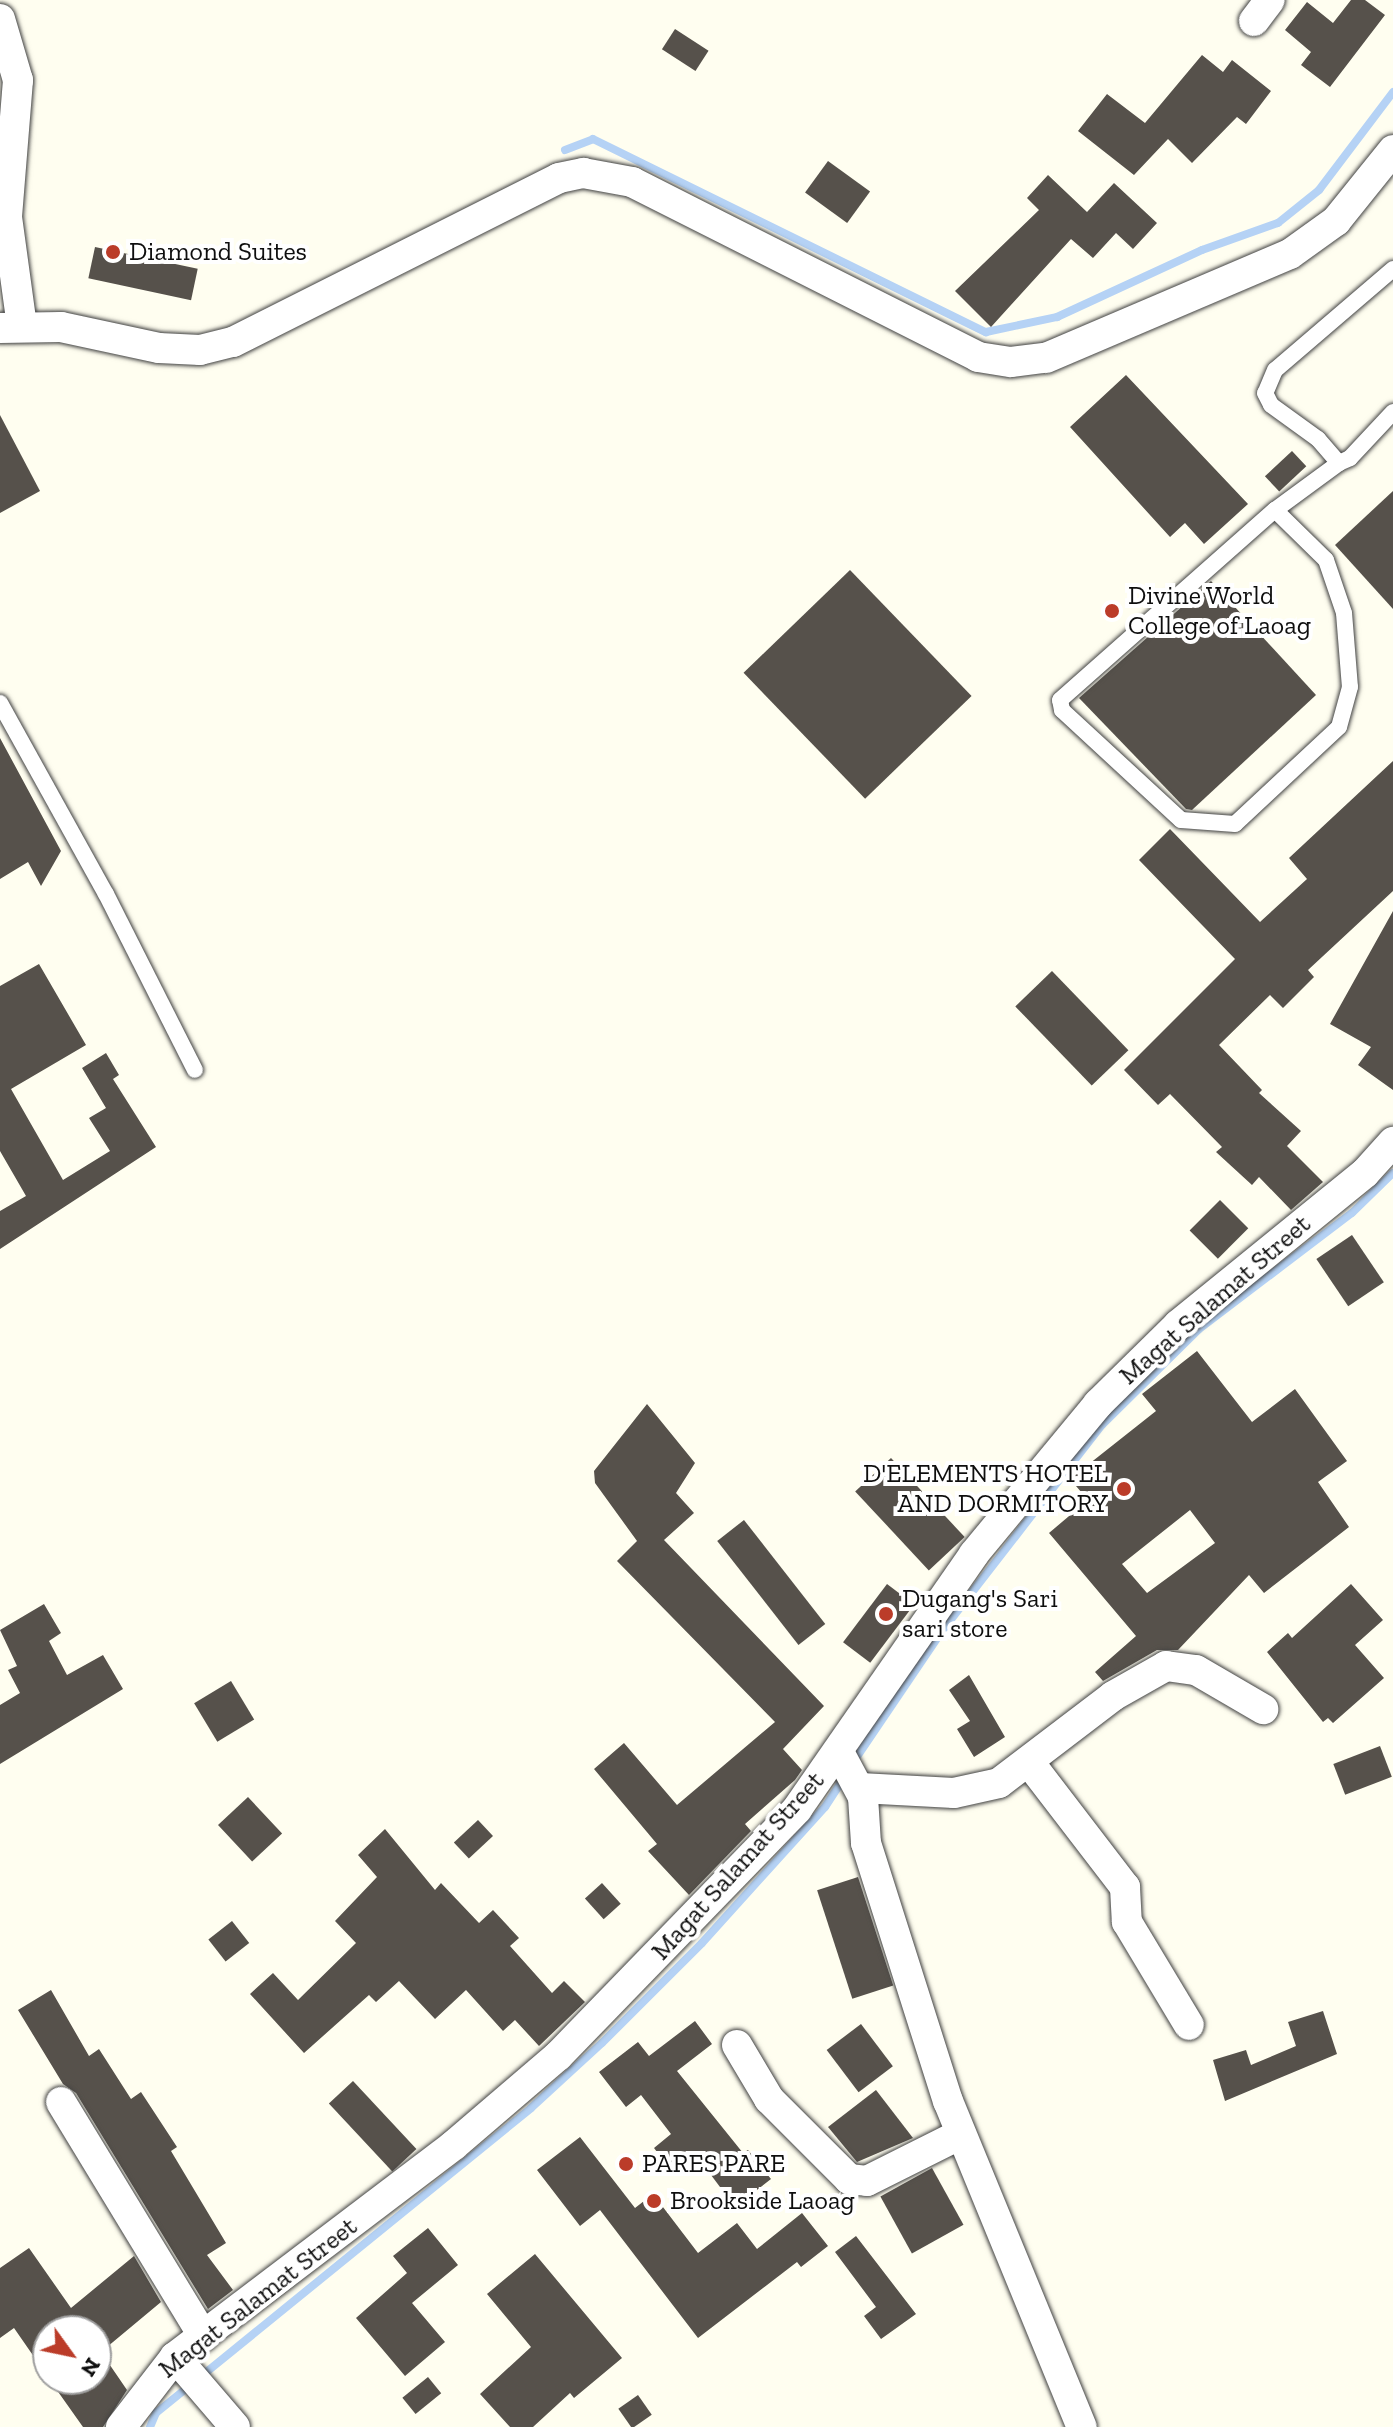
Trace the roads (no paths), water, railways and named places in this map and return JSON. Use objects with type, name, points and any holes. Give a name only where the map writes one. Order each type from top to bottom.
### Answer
[{"type":"street","points":[[0,19],[18,80],[7,217],[11,327],[61,327],[159,348],[200,350],[233,342],[559,178],[583,173],[632,182],[978,357],[1023,361],[1046,358],[1314,240],[1393,150]]},
{"type":"street","name":"Magat Salamat Street","points":[[121,2427],[189,2373],[203,2336],[454,2145],[558,2056],[797,1809],[849,1769],[880,1684],[974,1554],[1098,1404],[1178,1325],[1365,1173],[1393,1142]]},
{"type":"street","points":[[1082,2427],[961,2134],[866,1843],[849,1769],[979,1791],[1029,1762],[1113,1696],[1166,1666],[1196,1670],[1263,1709]]},
{"type":"street","points":[[1029,1762],[1125,1887],[1127,1922],[1189,2025]]},
{"type":"street","points":[[737,2045],[769,2099],[849,2179],[867,2181],[961,2134]]},
{"type":"street","points":[[61,2102],[203,2336]]},
{"type":"street","points":[[189,2373],[235,2427]]},
{"type":"lane","points":[[1339,463],[1318,439],[1271,405],[1266,382],[1393,269]]},
{"type":"lane","points":[[1275,510],[1326,560],[1344,613],[1350,687],[1339,727],[1235,824],[1181,820],[1062,710],[1060,700],[1275,510],[1350,458],[1393,412]]},
{"type":"lane","points":[[0,703],[106,894],[195,1070]]},
{"type":"waterway","points":[[565,150],[593,139],[986,332],[1057,317],[1202,250],[1278,223],[1319,190],[1393,92]]},
{"type":"waterway","points":[[852,1764],[942,1631],[1102,1425],[1199,1329],[1352,1213],[1393,1173]]},
{"type":"waterway","points":[[150,2427],[156,2413],[531,2108],[602,2043],[702,1943],[825,1807],[845,1776]]},
{"type":"place","name":"Diamond Suites","points":[[113,252]]},
{"type":"place","name":"Divine World College of Laoag","points":[[1112,611]]},
{"type":"place","name":"D'ELEMENTS HOTEL AND DORMITORY","points":[[1124,1489]]},
{"type":"place","name":"Dugang's Sari sari store","points":[[886,1614]]},
{"type":"place","name":"PARES PARE","points":[[626,2164]]},
{"type":"place","name":"Brookside Laoag","points":[[654,2201]]}]
